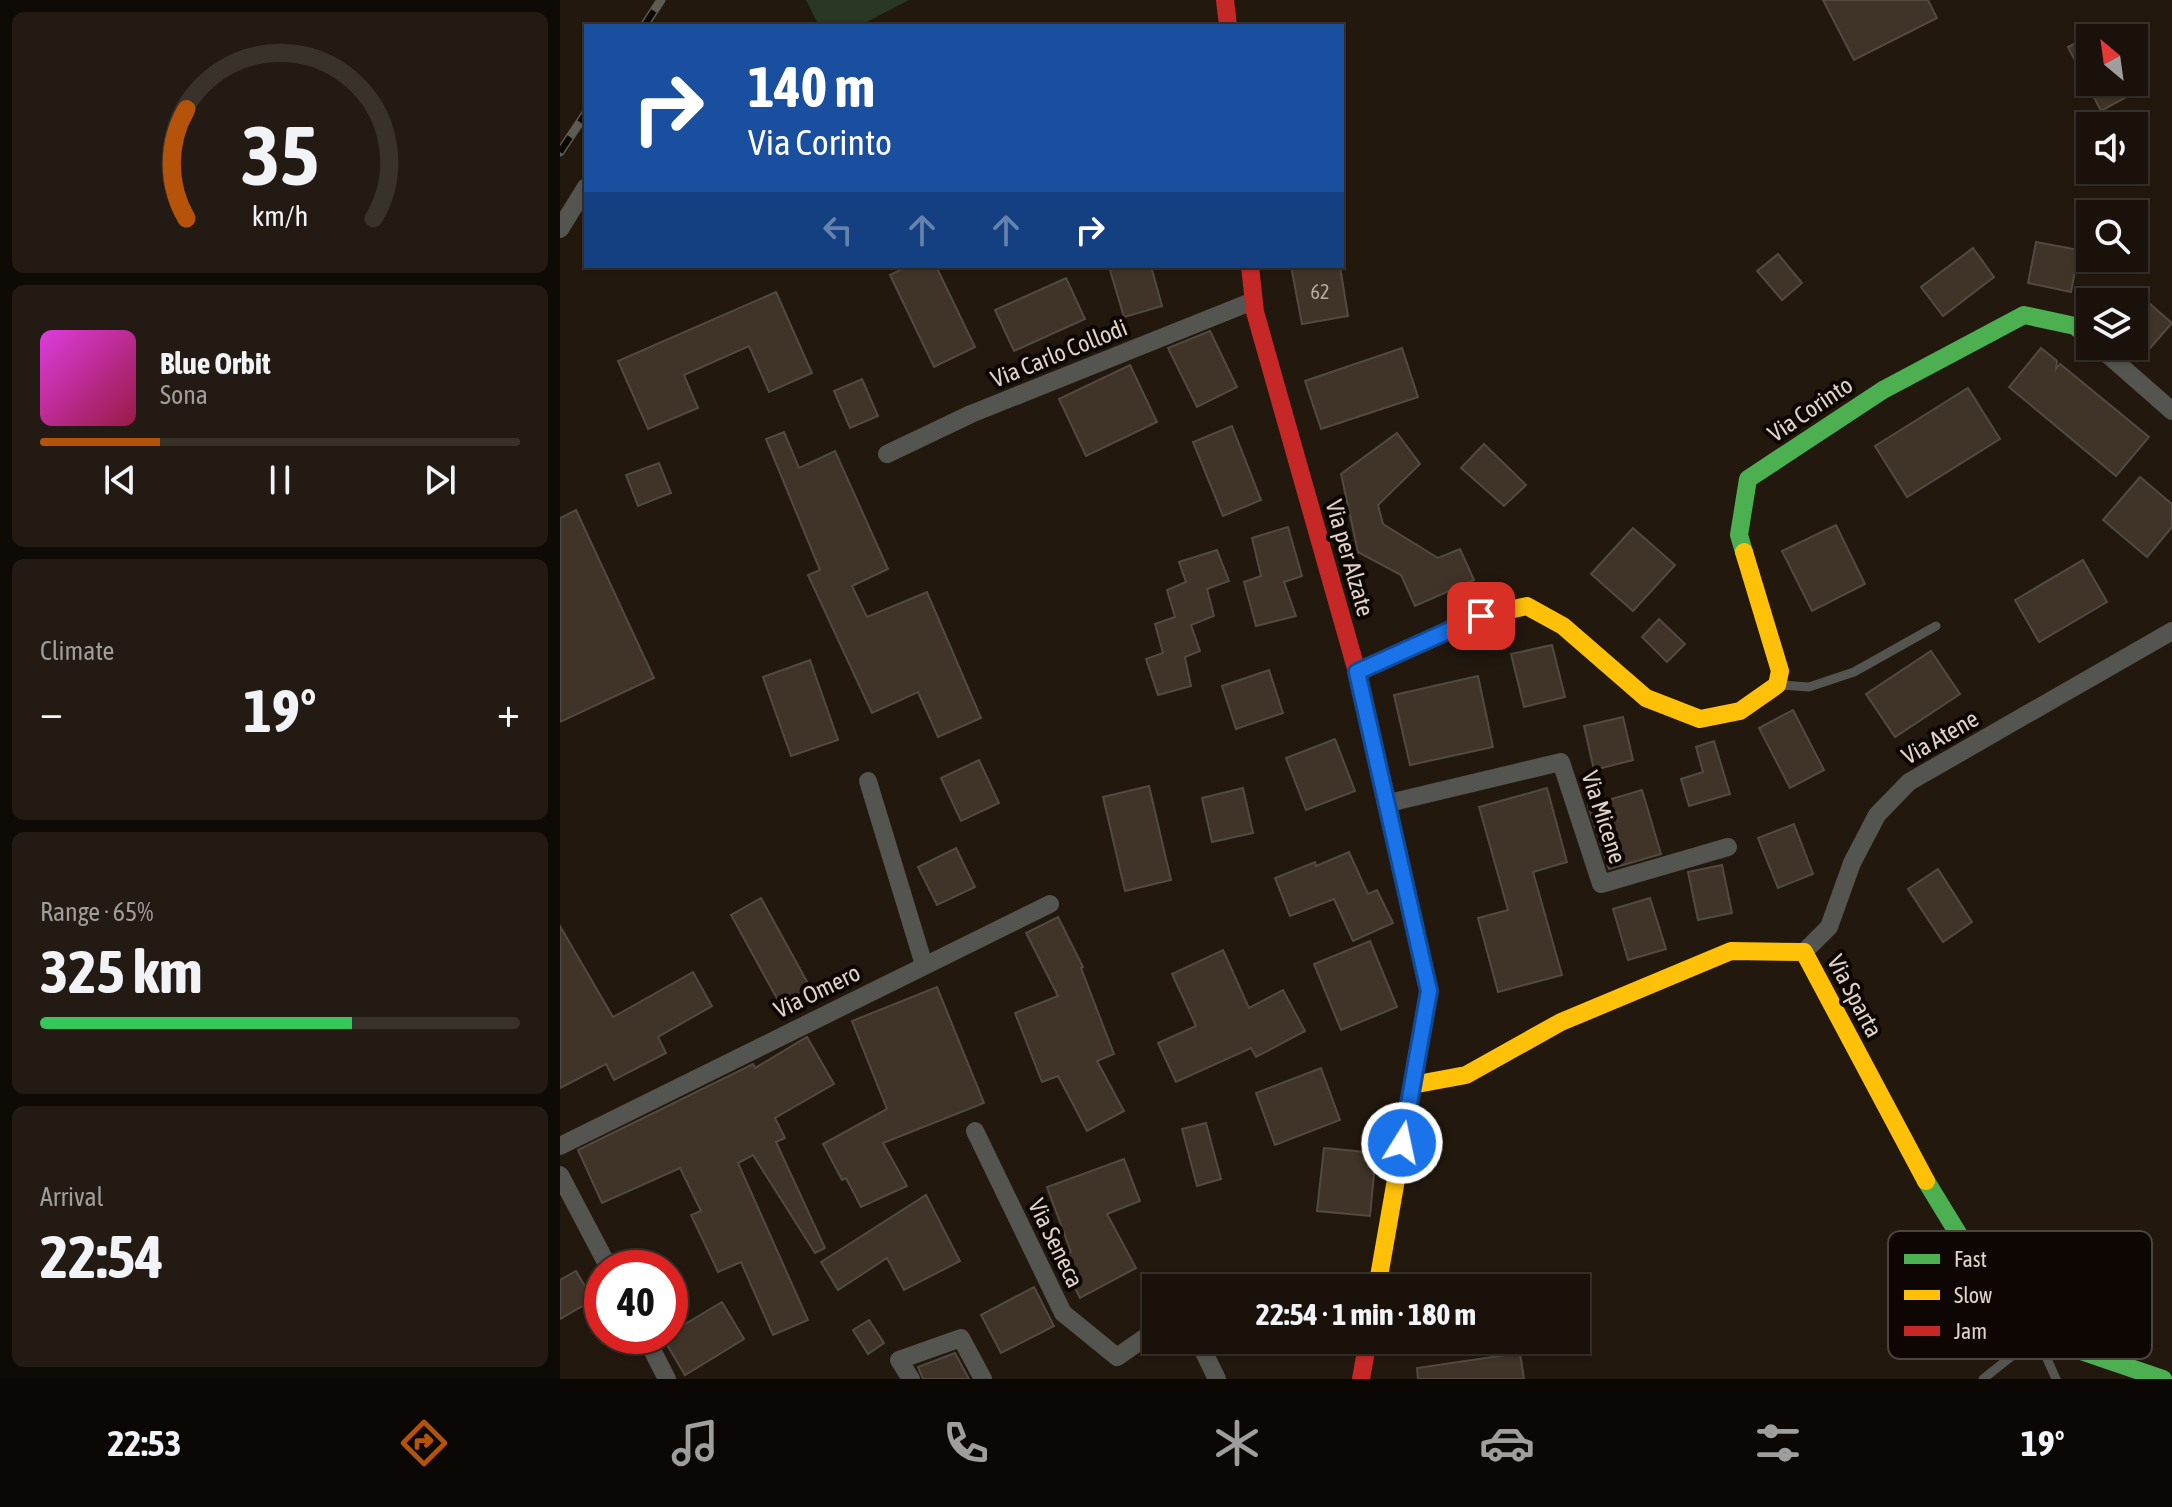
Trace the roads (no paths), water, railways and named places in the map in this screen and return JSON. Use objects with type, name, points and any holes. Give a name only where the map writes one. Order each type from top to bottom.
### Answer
[{"type":"street","points":[[1225,0],[1228,24]]},
{"type":"street","points":[[560,229],[584,190]]},
{"type":"street","name":"Via per Alzate","points":[[1250,268],[1253,301],[1357,672],[1429,991],[1379,1274]]},
{"type":"street","name":"Via Carlo Collodi","points":[[887,454],[971,414],[1253,301]]},
{"type":"street","name":"Via Corinto","points":[[1777,685],[1780,671],[1739,535],[1748,479],[1883,390],[2024,315],[2076,327]]},
{"type":"street","points":[[2114,360],[2172,411]]},
{"type":"street","points":[[1357,672],[1481,616],[1527,606],[1563,626],[1646,698],[1700,719],[1740,711],[1777,685]]},
{"type":"street","name":"Via Atene","points":[[1804,952],[1829,927],[1852,863],[1877,815],[1909,782],[2172,631]]},
{"type":"street","name":"Via Micene","points":[[1389,803],[1561,762],[1601,884],[1728,847]]},
{"type":"street","points":[[868,781],[924,965]]},
{"type":"street","name":"Via Omero","points":[[560,1146],[1050,904]]},
{"type":"street","name":"Via Sparta","points":[[1412,1085],[1466,1075],[1561,1022],[1731,951],[1804,952],[1956,1231]]},
{"type":"street","name":"Via Seneca","points":[[975,1131],[1063,1313],[1117,1357],[1142,1340]]},
{"type":"street","points":[[560,1175],[600,1250]]},
{"type":"street","points":[[911,1379],[899,1360],[961,1338],[983,1379]]},
{"type":"street","points":[[654,1354],[667,1379]]},
{"type":"street","points":[[1205,1354],[1217,1379]]},
{"type":"street","points":[[1361,1379],[1365,1354]]},
{"type":"street","name":"Via Sparta","points":[[2104,1359],[2163,1379]]},
{"type":"lane","points":[[1777,685],[1809,687],[1854,672],[1936,626]]},
{"type":"lane","points":[[1983,1379],[2008,1359]]},
{"type":"lane","name":"Via Sparta","points":[[2047,1359],[2056,1379]]},
{"type":"railway","points":[[645,24],[661,0]]},
{"type":"railway","points":[[560,152],[584,116]]}]
